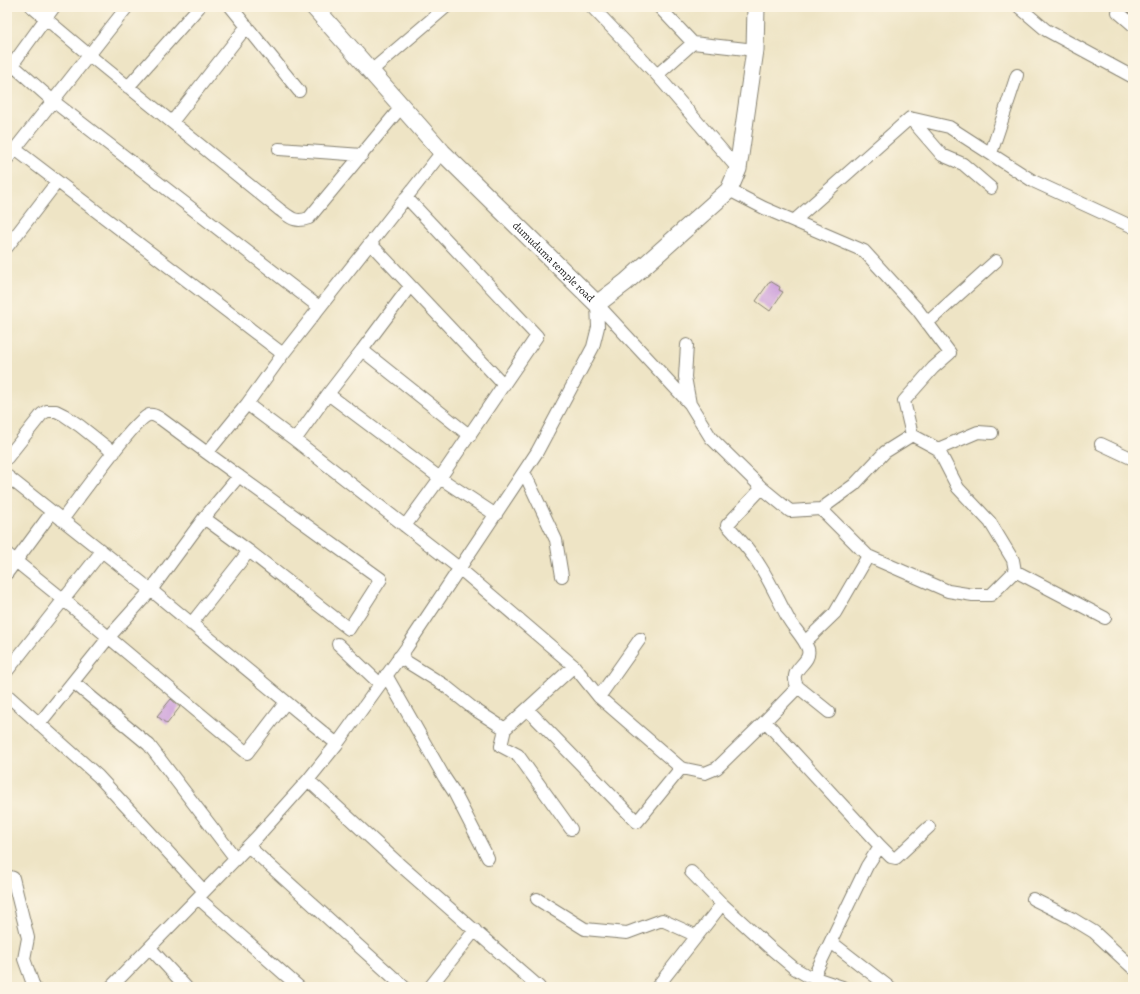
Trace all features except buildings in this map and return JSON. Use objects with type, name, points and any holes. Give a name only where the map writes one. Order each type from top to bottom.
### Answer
[{"type":"street","points":[[32,7],[280,210],[294,219],[301,221],[309,218],[402,106]]},
{"type":"street","points":[[54,7],[9,65],[53,101],[319,307]]},
{"type":"street","points":[[7,159],[127,7]]},
{"type":"street","points":[[128,87],[199,7]]},
{"type":"street","points":[[231,7],[299,91]]},
{"type":"street","name":"dumuduma temple road","points":[[314,7],[442,152],[597,304],[626,282],[729,190],[738,169],[755,50],[756,7]]},
{"type":"street","points":[[371,71],[446,7]]},
{"type":"street","points":[[592,7],[657,76],[738,169]]},
{"type":"street","points":[[659,7],[693,43],[755,50]]},
{"type":"street","points":[[1019,7],[1046,30],[1133,77]]},
{"type":"street","points":[[1118,12],[1133,25]]},
{"type":"street","points":[[172,122],[247,26]]},
{"type":"street","points":[[657,76],[693,43]]},
{"type":"street","points":[[991,153],[1017,75]]},
{"type":"street","points":[[910,118],[950,127],[1034,181],[1133,227]]},
{"type":"street","points":[[910,118],[942,155],[963,164],[991,188]]},
{"type":"street","points":[[795,220],[910,118]]},
{"type":"street","points":[[15,149],[283,354]]},
{"type":"street","points":[[279,149],[362,155]]},
{"type":"street","points":[[207,453],[247,404],[319,307],[442,152]]},
{"type":"street","points":[[7,247],[57,182]]},
{"type":"street","points":[[729,190],[764,208],[795,220],[864,251],[917,309],[950,353],[933,368],[904,401],[912,435],[938,449],[958,488],[990,522],[1013,560],[1015,571]]},
{"type":"street","points":[[405,526],[470,436],[537,336],[406,197]]},
{"type":"street","points":[[370,243],[504,385]]},
{"type":"street","points":[[927,323],[996,261]]},
{"type":"street","points":[[295,440],[410,286]]},
{"type":"street","points":[[597,304],[690,404],[711,438],[762,488],[790,511],[821,508],[854,486],[885,452],[912,435]]},
{"type":"street","points":[[110,987],[236,859],[308,780],[337,744],[400,657],[537,452],[594,347],[598,327],[597,304]]},
{"type":"street","points":[[687,345],[685,377],[690,404]]},
{"type":"street","points":[[362,350],[470,436]]},
{"type":"street","points":[[328,394],[440,478],[496,514]]},
{"type":"street","points":[[247,404],[459,568],[574,666],[598,697],[681,768],[705,772],[717,768],[798,687]]},
{"type":"street","points":[[7,458],[42,414],[48,411],[56,411],[72,420],[114,453]]},
{"type":"street","points":[[62,520],[142,419],[149,414],[154,414],[381,579],[349,629],[204,518]]},
{"type":"street","points":[[938,449],[978,432],[992,433]]},
{"type":"street","points":[[1101,444],[1133,459]]},
{"type":"street","points":[[524,472],[556,540],[562,576]]},
{"type":"street","points":[[7,476],[151,590],[337,744]]},
{"type":"street","points":[[40,724],[109,637],[151,590],[204,518],[239,476]]},
{"type":"street","points":[[762,488],[727,525],[748,548],[760,566],[790,622],[805,642],[808,655],[795,676],[795,681],[798,687],[829,712]]},
{"type":"street","points":[[821,508],[868,556],[948,591],[973,595],[991,594],[1015,571]]},
{"type":"street","points":[[7,573],[11,558],[52,512]]},
{"type":"street","points":[[7,671],[102,551]]},
{"type":"street","points":[[192,624],[249,551]]},
{"type":"street","points":[[805,642],[835,613],[868,556]]},
{"type":"street","points":[[11,558],[109,637],[247,753],[286,702]]},
{"type":"street","points":[[1015,571],[1105,618]]},
{"type":"street","points":[[598,697],[640,639]]},
{"type":"street","points":[[338,644],[383,679],[454,792],[488,858]]},
{"type":"street","points":[[400,657],[444,685],[474,709],[505,729]]},
{"type":"street","points":[[571,829],[518,755],[502,746],[505,729],[574,666]]},
{"type":"street","points":[[73,682],[149,745],[236,859]]},
{"type":"street","points":[[7,696],[98,776],[201,894],[299,987]]},
{"type":"street","points":[[527,709],[637,822],[681,768]]},
{"type":"street","points":[[765,721],[891,857],[896,858],[928,827]]},
{"type":"street","points":[[308,780],[399,864],[539,987]]},
{"type":"street","points":[[248,846],[404,987]]},
{"type":"street","points":[[813,978],[867,866],[880,846]]},
{"type":"street","points":[[691,872],[722,904],[794,968],[813,978],[842,987]]},
{"type":"street","points":[[7,876],[13,878],[28,938],[24,959],[34,987]]},
{"type":"street","points":[[537,899],[585,929],[627,933],[662,920],[697,936]]},
{"type":"street","points":[[1033,900],[1071,918],[1094,932],[1133,968]]},
{"type":"street","points":[[658,986],[722,904]]},
{"type":"street","points":[[430,987],[475,930]]},
{"type":"street","points":[[831,942],[889,987]]},
{"type":"street","points":[[150,948],[186,987]]}]
